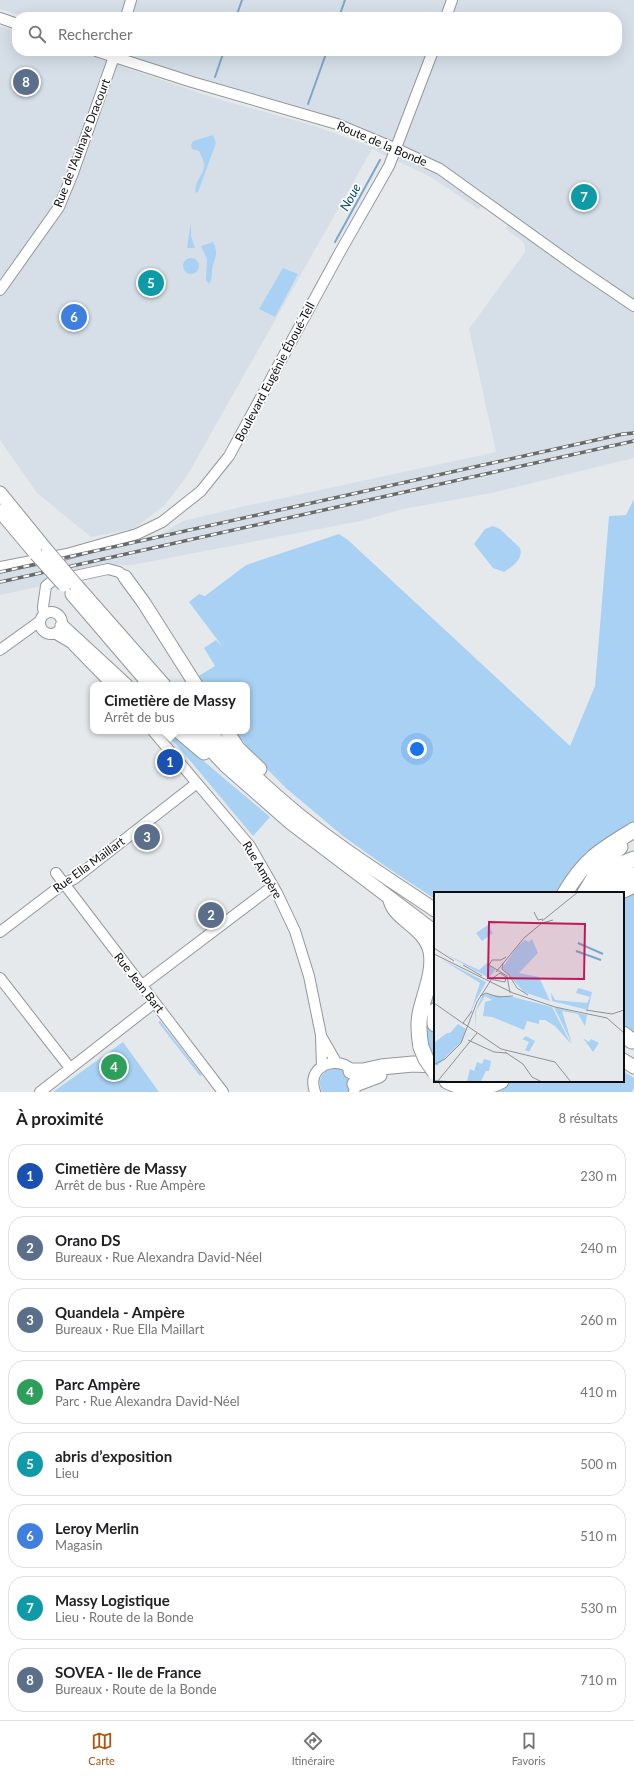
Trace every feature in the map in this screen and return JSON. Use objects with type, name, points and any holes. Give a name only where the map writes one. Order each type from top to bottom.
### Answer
[{"type":"highway","points":[[566,892],[584,865],[594,856],[634,830]]},
{"type":"highway","points":[[586,892],[605,860],[634,838]]},
{"type":"highway","points":[[594,892],[607,874],[626,862],[634,859]]},
{"type":"highway","points":[[601,892],[614,880],[634,875]]},
{"type":"highway","points":[[620,892],[634,885]]},
{"type":"highway","points":[[391,900],[393,907],[424,936],[430,950],[432,966],[418,1026],[421,1048],[434,1071]]},
{"type":"highway","points":[[353,1082],[363,1071],[381,1067],[413,1064],[434,1065]]},
{"type":"highway","points":[[353,1082],[395,1072],[415,1070],[434,1072]]},
{"type":"highway","points":[[451,1083],[476,1088],[486,1087],[498,1082]]},
{"type":"main road","points":[[0,494],[42,553]]},
{"type":"main road","points":[[0,512],[42,553],[161,682]]},
{"type":"main road","points":[[125,577],[141,598],[194,682]]},
{"type":"main road","points":[[70,585],[148,682]]},
{"type":"main road","points":[[60,630],[122,682]]},
{"type":"main road","points":[[182,734],[215,762],[226,766]]},
{"type":"main road","points":[[196,734],[226,766],[292,823],[391,900],[434,931]]},
{"type":"main road","points":[[211,734],[266,787],[298,814],[368,865],[434,909]]},
{"type":"main road","points":[[228,734],[238,748],[291,800],[298,814]]},
{"type":"main road","points":[[624,1061],[634,1067]]},
{"type":"street","points":[[127,12],[131,0]]},
{"type":"street","points":[[448,12],[452,0]]},
{"type":"street","points":[[0,18],[12,22]]},
{"type":"street","name":"Rue de l'Aulnaye Dracourt","points":[[0,290],[59,207],[73,173],[114,56]]},
{"type":"street","name":"Route de la Bonde","points":[[121,56],[337,124],[440,169],[556,253],[634,306]]},
{"type":"street","name":"Boulevard Eugénie Éboué-Tell","points":[[0,567],[67,554],[137,534],[162,522],[201,491],[229,456],[340,252],[389,166],[397,149],[431,56]]},
{"type":"street","points":[[43,632],[40,625],[45,615],[44,595],[46,586],[52,581],[108,569],[119,572],[125,577]]},
{"type":"street","points":[[0,650],[45,615],[58,614],[61,618],[60,630],[109,682]]},
{"type":"street","points":[[22,634],[43,632],[52,635],[60,630]]},
{"type":"street","name":"Rue Ampère","points":[[156,734],[250,846],[273,886],[295,931],[303,956],[316,1007],[321,1035],[322,1067]]},
{"type":"street","name":"Rue Ella Maillart","points":[[0,932],[63,884],[74,878],[197,783]]},
{"type":"street","name":"Rue Jean Bart","points":[[56,873],[223,1092]]},
{"type":"street","points":[[140,985],[273,886]]},
{"type":"street","points":[[0,978],[70,1068]]},
{"type":"street","points":[[40,1092],[154,1003]]},
{"type":"street","name":"Rue Ampère","points":[[321,1035],[336,1062]]},
{"type":"street","points":[[315,1092],[314,1079],[322,1067],[328,1063],[336,1062],[344,1065],[353,1082]]},
{"type":"shaded area","points":[[0,0],[634,0],[634,458],[492,493],[403,509],[361,521],[132,565],[111,565],[76,572],[63,558],[159,535],[183,521],[496,452],[469,329],[525,252],[525,247],[524,243],[520,239],[506,229],[507,223],[482,207],[478,209],[431,177],[372,149],[187,476],[164,506],[133,529],[91,537],[37,493],[0,440],[0,27],[12,30],[12,56],[92,56],[218,99],[315,126],[372,147],[377,134],[128,56],[622,56],[622,12],[12,13],[0,9]]},
{"type":"shaded area","points":[[213,135],[216,143],[198,192],[196,193],[195,189],[204,165],[199,151],[192,149],[191,145],[193,141]]},
{"type":"shaded area","points":[[191,222],[191,236],[195,248],[187,248]]},
{"type":"shaded area","points":[[213,242],[216,254],[212,278],[209,284],[206,280],[207,259],[201,246]]},
{"type":"shaded area","points":[[191,258],[197,260],[199,266],[197,272],[191,274],[185,272],[183,266],[185,260]]},
{"type":"shaded area","points":[[283,268],[298,274],[275,317],[259,309]]},
{"type":"shaded area","points":[[634,499],[634,826],[563,892],[434,892],[434,898],[343,836],[286,788],[262,764],[237,734],[250,734],[250,682],[200,682],[197,677],[215,666],[204,648],[216,640],[222,646],[189,602],[199,594],[205,596],[246,565],[339,534],[348,540],[570,746],[595,686],[609,516],[626,515]]},
{"type":"shaded area","points":[[493,526],[500,529],[520,548],[521,552],[519,559],[514,565],[504,572],[493,568],[474,544],[485,529]]},
{"type":"shaded area","points":[[35,564],[47,579],[42,586],[0,595],[0,571]]},
{"type":"shaded area","points":[[165,734],[172,734],[270,817],[253,836],[177,745]]},
{"type":"shaded area","points":[[634,893],[634,1032],[624,1027],[624,898]]},
{"type":"shaded area","points":[[434,981],[434,1059],[428,1051],[425,1024]]},
{"type":"shaded area","points":[[160,1021],[202,1075],[200,1076],[158,1022]]},
{"type":"shaded area","points":[[123,1042],[159,1092],[53,1092]]},
{"type":"shaded area","points":[[332,1068],[337,1068],[348,1075],[350,1087],[348,1092],[322,1092],[320,1084],[321,1077],[325,1072]]},
{"type":"shaded area","points":[[624,1072],[634,1078],[634,1087],[632,1092],[489,1092],[509,1082],[624,1082]]},
{"type":"waterway","name":"Noue","points":[[238,12],[242,0]]},
{"type":"waterway","name":"Noue","points":[[341,12],[345,0]]},
{"type":"waterway","name":"Noue","points":[[215,77],[222,56]]},
{"type":"waterway","name":"Noue","points":[[308,104],[325,56]]},
{"type":"waterway","name":"Noue","points":[[335,242],[380,160]]},
{"type":"railway","points":[[0,572],[623,434],[634,433]]},
{"type":"railway","points":[[0,582],[634,441]]},
{"type":"place","name":"SOVEA - Ile de France","points":[[26,82]]},
{"type":"place","name":"Massy Logistique","points":[[584,197]]},
{"type":"place","name":"abris d’exposition","points":[[151,283]]},
{"type":"place","name":"Leroy Merlin","points":[[74,317]]},
{"type":"place","name":"Cimetière de Massy","points":[[170,762]]},
{"type":"place","name":"Quandela - Ampère","points":[[147,837]]},
{"type":"place","name":"Orano DS","points":[[211,915]]},
{"type":"place","name":"Parc Ampère","points":[[114,1067]]}]
